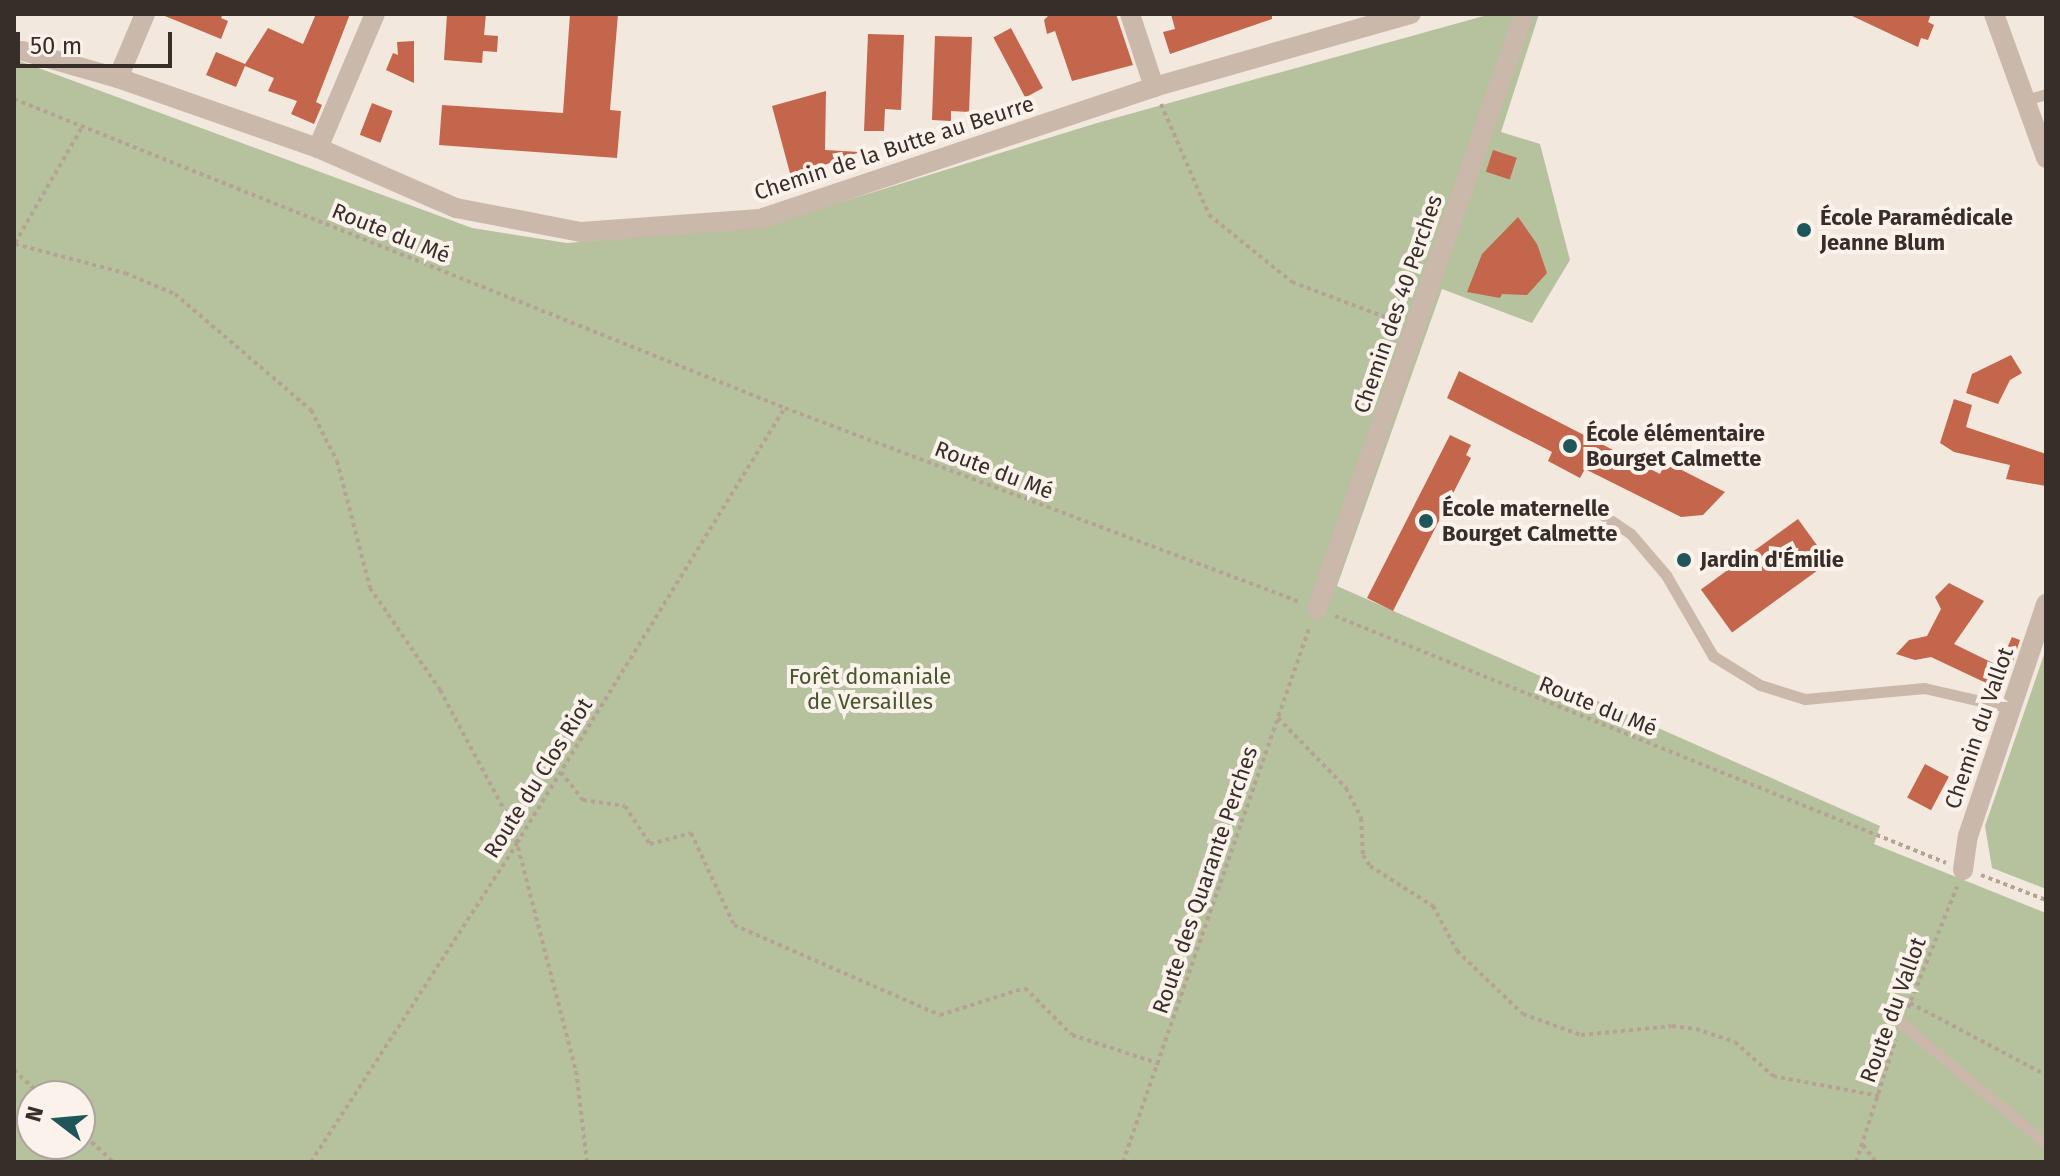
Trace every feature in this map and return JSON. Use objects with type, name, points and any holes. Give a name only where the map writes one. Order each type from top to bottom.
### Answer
[{"type":"street","points":[[118,78],[145,14]]},
{"type":"street","points":[[318,148],[375,14]]},
{"type":"street","points":[[1130,14],[1154,87]]},
{"type":"street","name":"Chemin de la Butte au Beurre","points":[[23,51],[118,78],[318,148],[487,217],[581,232],[648,230],[760,219],[1154,87],[1411,14]]},
{"type":"street","name":"Chemin des 40 Perches","points":[[1317,609],[1524,14]]},
{"type":"street","points":[[1994,14],[2046,158]]},
{"type":"street","name":"Chemin du Vallot","points":[[1963,870],[1968,836],[2046,604]]},
{"type":"lane","points":[[2025,100],[2046,94]]},
{"type":"lane","points":[[1600,513],[1631,534],[1666,575],[1713,656],[1760,685],[1805,699],[1924,688],[2011,708]]},
{"type":"lane","points":[[1901,1023],[2046,1144]]},
{"type":"path","points":[[1154,87],[1209,215],[1292,282],[1415,328]]},
{"type":"path","name":"Route du Mé","points":[[14,99],[785,408],[1317,609],[1963,870]]},
{"type":"path","points":[[82,127],[14,244],[125,273],[175,294],[311,410],[337,461],[370,588],[440,690],[492,779],[517,843],[576,1071],[587,1162]]},
{"type":"path","name":"Route du Clos Riot","points":[[311,1162],[517,843],[785,408]]},
{"type":"path","name":"Route des Quarante Perches","points":[[1123,1162],[1160,1064],[1317,609]]},
{"type":"path","points":[[1278,718],[1346,788],[1361,818],[1363,855],[1370,866],[1433,906],[1457,951],[1523,1014],[1581,1035],[1672,1026],[1696,1029],[1735,1042],[1773,1076],[1879,1096]]},
{"type":"path","points":[[561,772],[583,800],[625,806],[650,844],[691,833],[734,925],[940,1015],[1025,988],[1072,1035],[1160,1064]]},
{"type":"path","name":"Route du Vallot","points":[[1856,1162],[1901,1023],[1963,870]]},
{"type":"path","points":[[1992,879],[2046,900]]},
{"type":"path","points":[[1910,1003],[2046,1075]]},
{"type":"path","points":[[1862,1144],[1876,1162]]},
{"type":"path","points":[[96,1146],[113,1162]]},
{"type":"green space","name":"Forêt domaniale de Versailles","points":[[1491,14],[1539,14],[1501,132],[1540,144],[1570,260],[1532,323],[1442,289],[1337,586],[1880,826],[1874,844],[2046,913],[2046,1162],[14,1162],[14,59],[472,228],[567,243],[760,227],[1097,123]]},
{"type":"green space","points":[[2046,649],[2046,889],[1992,868],[1985,826]]},
{"type":"building","points":[[160,14],[223,14],[221,18],[228,21],[221,39]]},
{"type":"building","points":[[316,14],[350,14],[316,102],[322,105],[314,124],[291,114],[297,101],[268,91],[274,78],[245,66],[236,87],[206,75],[216,52],[245,64],[268,28],[303,44]]},
{"type":"building","points":[[447,14],[486,14],[484,35],[498,36],[497,52],[483,51],[482,63],[444,60]]},
{"type":"building","points":[[570,14],[618,14],[610,110],[621,111],[617,158],[439,145],[442,105],[563,113]]},
{"type":"building","points":[[1050,14],[1116,14],[1133,65],[1072,81],[1055,31],[1047,34],[1044,20]]},
{"type":"building","points":[[1171,14],[1272,14],[1272,19],[1170,54],[1163,32],[1175,29]]},
{"type":"building","points":[[1848,14],[1931,14],[1928,22],[1934,25],[1928,40],[1921,38],[1918,47]]},
{"type":"building","points":[[1011,28],[1043,88],[1025,97],[993,37]]},
{"type":"building","points":[[868,34],[904,35],[901,110],[885,109],[884,131],[864,131]]},
{"type":"building","points":[[935,36],[972,37],[969,112],[951,111],[951,121],[932,120]]},
{"type":"building","points":[[414,41],[414,83],[386,70],[393,53],[398,55],[397,42]]},
{"type":"building","points":[[826,91],[825,150],[860,152],[791,177],[772,106]]},
{"type":"building","points":[[372,103],[393,111],[380,143],[360,135]]},
{"type":"building","points":[[1493,150],[1517,158],[1510,180],[1486,172]]},
{"type":"building","points":[[1518,217],[1537,244],[1547,273],[1527,295],[1502,294],[1500,298],[1467,292],[1482,254]]},
{"type":"building","points":[[2011,355],[2022,373],[2010,380],[1998,404],[1966,393],[1972,374]]},
{"type":"building","points":[[1459,371],[1660,474],[1666,462],[1725,492],[1703,515],[1681,517],[1585,469],[1580,478],[1548,461],[1552,452],[1447,398]]},
{"type":"building","points":[[1954,399],[1972,405],[1966,427],[2046,454],[2046,486],[2006,479],[2010,465],[1954,452],[1940,443]]},
{"type":"building","points":[[1450,435],[1471,445],[1466,455],[1471,458],[1393,611],[1367,598]]},
{"type":"building","points":[[1798,519],[1829,562],[1732,632],[1701,590]]},
{"type":"building","points":[[1949,583],[1984,601],[1954,644],[1999,666],[2012,637],[2020,640],[2003,691],[1931,657],[1915,660],[1896,654],[1909,640],[1927,636],[1941,609],[1935,597]]},
{"type":"building","points":[[1925,764],[1949,777],[1931,810],[1907,798]]},
{"type":"place","name":"École Paramédicale Jeanne Blum","points":[[1804,230]]},
{"type":"place","name":"École élémentaire Bourget Calmette","points":[[1570,446]]},
{"type":"place","name":"École maternelle Bourget Calmette","points":[[1426,521]]},
{"type":"place","name":"Jardin d'Émilie","points":[[1684,560]]}]
